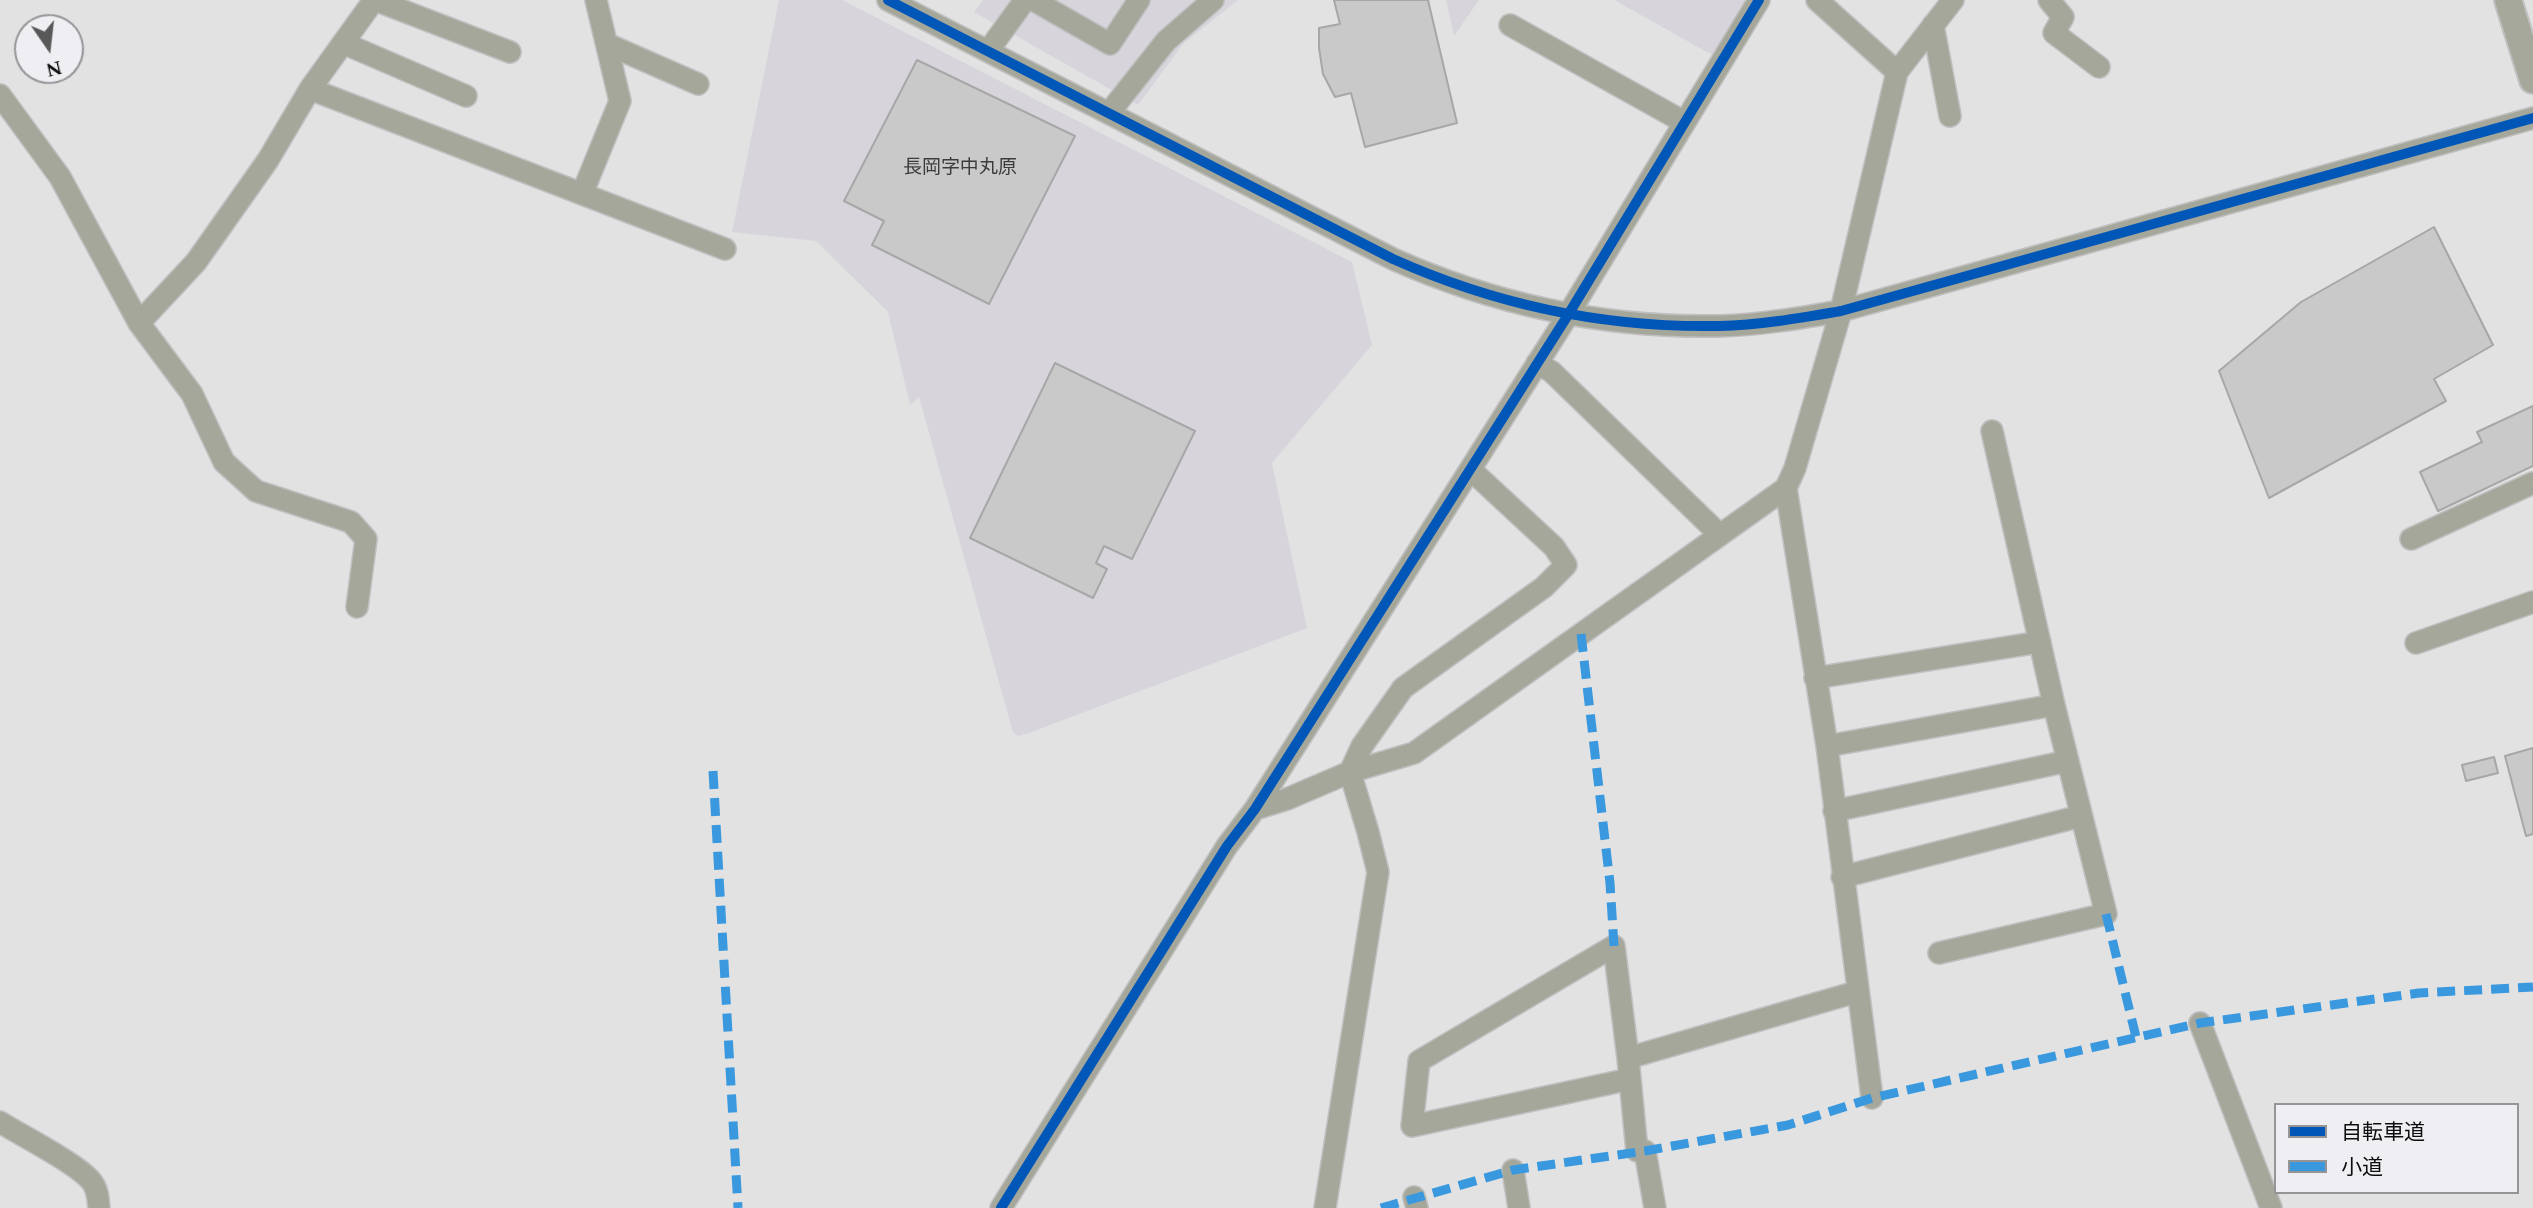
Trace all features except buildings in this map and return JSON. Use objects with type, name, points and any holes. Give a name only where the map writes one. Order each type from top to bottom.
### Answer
[{"type":"main road","points":[[2508,0],[2533,80]]},
{"type":"street","points":[[139,323],[196,262],[268,160],[310,89],[374,0],[510,52]]},
{"type":"street","points":[[582,194],[620,100],[596,0]]},
{"type":"street","points":[[888,0],[1393,259],[1436,278],[1510,303],[1567,315],[1652,324],[1719,326],[1769,323],[1841,311],[2533,118]]},
{"type":"street","points":[[988,51],[1025,0]]},
{"type":"street","points":[[1033,0],[1110,44],[1139,0]]},
{"type":"street","points":[[1109,113],[1166,41],[1213,0]]},
{"type":"street","points":[[1001,1208],[1227,846],[1255,809],[1471,470],[1759,0]]},
{"type":"street","points":[[1817,0],[1897,72]]},
{"type":"street","points":[[1255,809],[1287,799],[1350,772],[1414,753],[1786,488],[1795,468],[1841,311],[1897,72],[1953,0]]},
{"type":"street","points":[[2049,0],[2063,17],[2054,33],[2099,67]]},
{"type":"street","points":[[1510,25],[1684,122]]},
{"type":"street","points":[[1933,26],[1950,116]]},
{"type":"street","points":[[343,43],[466,96]]},
{"type":"street","points":[[607,44],[698,84]]},
{"type":"street","points":[[310,89],[725,249]]},
{"type":"street","points":[[0,95],[60,177],[139,323],[192,394],[224,461],[256,491],[351,522],[366,539],[357,607]]},
{"type":"street","points":[[1537,363],[1552,372],[1720,535]]},
{"type":"street","points":[[1939,953],[2106,914],[2039,642],[1992,431]]},
{"type":"street","points":[[1325,1208],[1378,872],[1350,772],[1362,746],[1403,688],[1544,587],[1566,565],[1555,547],[1471,470]]},
{"type":"street","points":[[2411,538],[2533,483]]},
{"type":"street","points":[[1786,488],[1827,746],[1872,1098]]},
{"type":"street","points":[[2416,643],[2533,602]]},
{"type":"street","points":[[1815,678],[2039,642]]},
{"type":"street","points":[[1827,746],[2054,705]]},
{"type":"street","points":[[1834,811],[2068,761]]},
{"type":"street","points":[[1842,877],[2081,816]]},
{"type":"street","points":[[1630,1079],[1412,1126],[1419,1061],[1614,946],[1641,1151],[1655,1208]]},
{"type":"street","points":[[1629,1058],[1857,992]]},
{"type":"street","points":[[2200,1023],[2271,1208]]},
{"type":"street","points":[[0,1122],[92,1181],[98,1193],[99,1208]]},
{"type":"street","points":[[1513,1170],[1519,1208]]},
{"type":"shaded area","points":[[779,0],[842,0],[1352,262],[1372,345],[1272,463],[1307,628],[1029,733],[1018,736],[1013,732],[919,397],[910,405],[888,312],[816,241],[732,232]]},
{"type":"shaded area","points":[[983,0],[1238,0],[1183,44],[1138,105],[974,12]]},
{"type":"shaded area","points":[[1446,0],[1479,0],[1454,36]]},
{"type":"shaded area","points":[[1614,0],[1747,0],[1714,56]]},
{"type":"marked path","points":[[1581,634],[1610,883],[1614,946]]},
{"type":"marked path","points":[[713,771],[738,1208]]},
{"type":"marked path","points":[[2106,914],[2136,1037]]},
{"type":"marked path","points":[[1381,1208],[1513,1170],[1645,1151],[1788,1125],[1872,1098],[2200,1023],[2419,993],[2533,987]]},
{"type":"cycle path","points":[[888,0],[1393,259],[1432,275],[1512,301],[1593,318],[1635,323],[1719,326],[1780,321],[1841,311],[2533,118]]},
{"type":"cycle path","points":[[1001,1208],[1227,846],[1255,809],[1568,315],[1759,0]]}]
